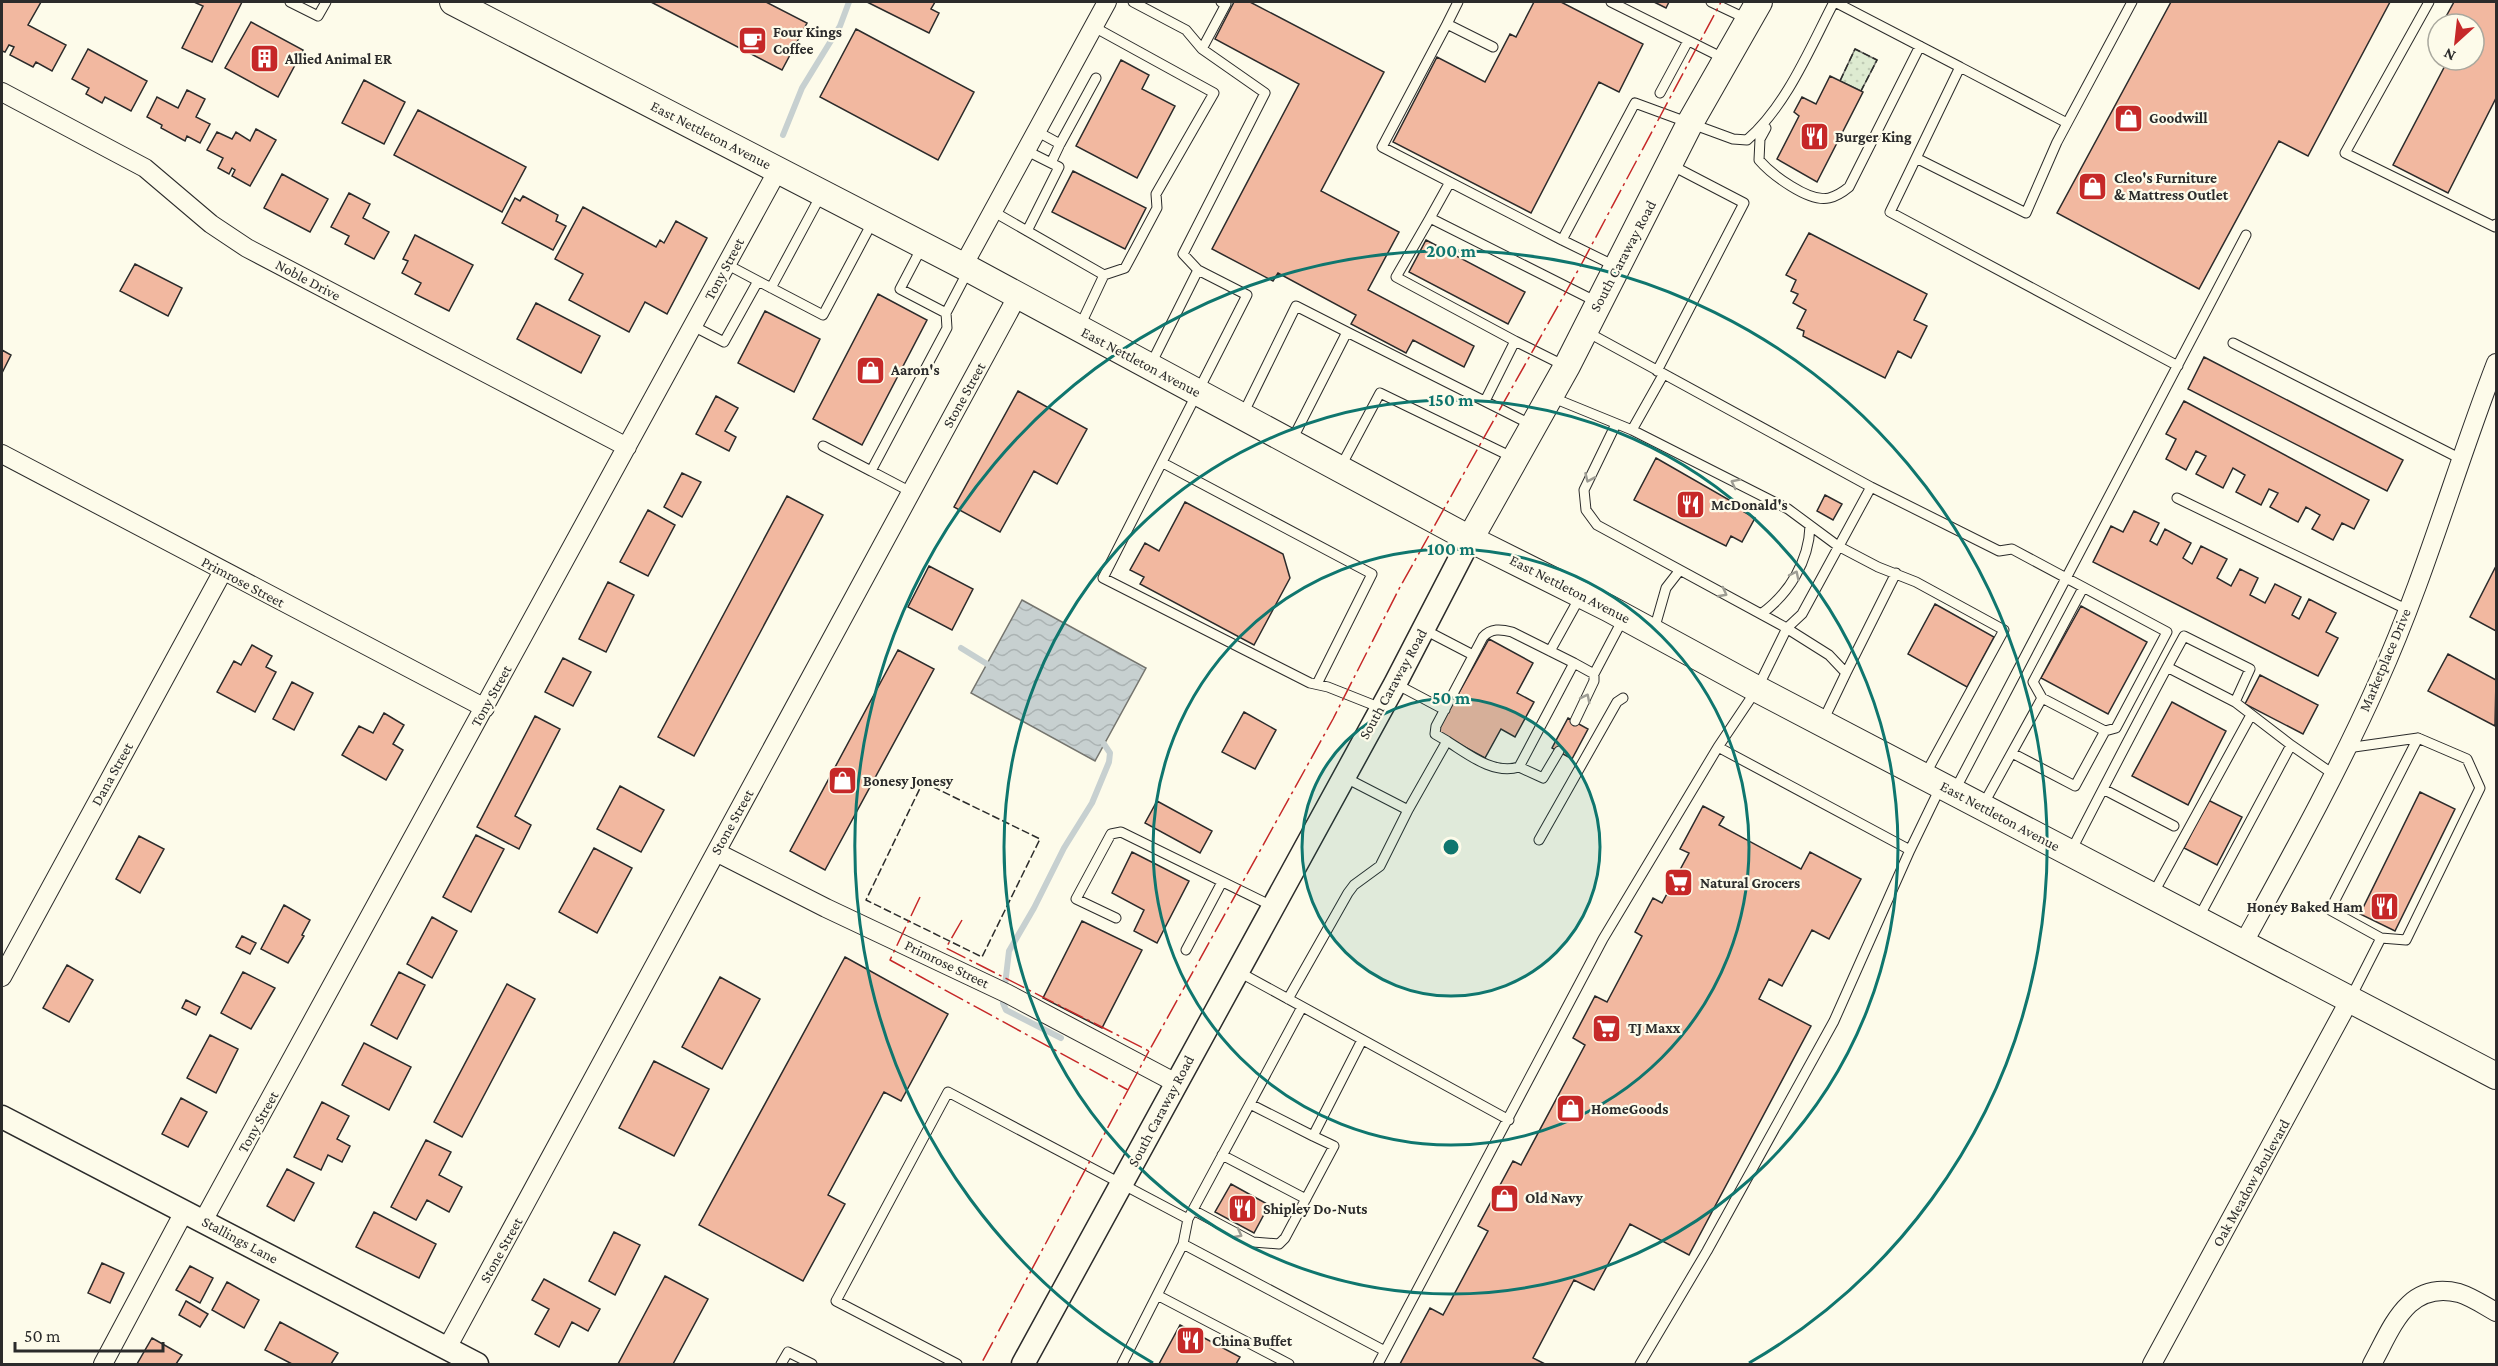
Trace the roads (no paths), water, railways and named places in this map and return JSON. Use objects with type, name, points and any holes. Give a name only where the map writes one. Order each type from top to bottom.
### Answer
[{"type":"main road","name":"East Nettleton Avenue","points":[[453,2],[923,245],[1470,538],[1624,617],[2349,1001],[2496,1076]]},
{"type":"main road","name":"South Caraway Road","points":[[1470,538],[1567,366],[1671,165],[1690,123],[1754,11]]},
{"type":"street","points":[[966,268],[1107,2]]},
{"type":"street","name":"Noble Drive","points":[[2,92],[145,168],[211,224],[247,248],[627,447]]},
{"type":"street","name":"Tony Street","points":[[104,1365],[193,1216],[485,708],[778,170]]},
{"type":"street","name":"Stone Street","points":[[447,1348],[1018,295]]},
{"type":"street","name":"Marketplace Drive","points":[[2243,944],[2378,683],[2408,610],[2496,363]]},
{"type":"street","name":"Primrose Street","points":[[2,454],[485,708]]},
{"type":"street","name":"South Caraway Road","points":[[1024,1364],[1342,776],[1395,684],[1470,538]]},
{"type":"street","name":"Dana Street","points":[[2,977],[223,571]]},
{"type":"street","name":"Primrose Street","points":[[716,852],[826,908],[1008,993],[1176,1083]]},
{"type":"street","name":"Oak Meadow Boulevard","points":[[2151,1365],[2349,1001]]},
{"type":"street","name":"Stallings Lane","points":[[2,1118],[477,1365]]},
{"type":"street","points":[[2372,1365],[2402,1309],[2429,1292],[2461,1294],[2496,1312]]},
{"type":"lane","points":[[290,2],[318,16],[326,2]]},
{"type":"lane","points":[[1133,2],[1186,30],[1202,49],[1265,93],[1183,254],[1198,270],[1246,295],[1199,393],[1103,578],[1317,684],[1381,708]]},
{"type":"lane","points":[[1202,49],[1226,4],[1221,2]]},
{"type":"lane","points":[[1458,2],[1382,147],[1617,267]]},
{"type":"lane","points":[[1611,2],[1727,60]]},
{"type":"lane","points":[[1711,2],[1754,11]]},
{"type":"lane","points":[[1920,46],[1850,187],[1826,199],[1804,193],[1771,174],[1759,160],[1760,139],[1835,2],[1920,46],[2067,123]]},
{"type":"lane","points":[[1916,158],[2026,213],[2067,123],[2132,2]]},
{"type":"lane","points":[[2429,2],[2345,153],[2495,227],[2496,224]]},
{"type":"lane","points":[[1447,24],[1493,47]]},
{"type":"lane","points":[[1079,328],[1104,275],[1125,268],[1157,208],[1156,194],[1214,93],[1094,27]]},
{"type":"lane","points":[[1660,93],[1688,41]]},
{"type":"lane","points":[[1960,67],[1890,212],[2178,366]]},
{"type":"lane","points":[[1051,164],[1096,78]]},
{"type":"lane","points":[[1562,240],[1635,103],[1733,140],[1747,140],[1763,126],[1777,106]]},
{"type":"lane","points":[[1038,132],[1060,144]]},
{"type":"lane","points":[[1026,231],[1059,167],[1028,151]]},
{"type":"lane","points":[[1632,430],[1744,203],[1671,165]]},
{"type":"lane","points":[[1450,182],[1396,277],[1515,341],[1567,366]]},
{"type":"lane","points":[[771,288],[822,193]]},
{"type":"lane","points":[[994,212],[1104,275]]},
{"type":"lane","points":[[1430,218],[1599,302]]},
{"type":"lane","points":[[726,264],[823,315],[874,220]]},
{"type":"lane","points":[[1939,785],[2066,579],[2246,235]]},
{"type":"lane","points":[[923,245],[900,289],[946,313]]},
{"type":"lane","points":[[871,471],[947,328],[946,313],[966,268]]},
{"type":"lane","points":[[1150,367],[1198,270]]},
{"type":"lane","points":[[693,326],[724,342],[758,281]]},
{"type":"lane","points":[[1242,416],[1296,306],[1533,425]]},
{"type":"lane","points":[[1584,331],[1871,487],[1999,551],[2012,549],[2167,632],[2115,728],[2105,732],[2075,786],[2012,753]]},
{"type":"lane","points":[[1291,442],[1347,332]]},
{"type":"lane","points":[[1485,401],[1515,341]]},
{"type":"lane","points":[[2233,343],[2461,459]]},
{"type":"lane","points":[[1340,469],[1380,393],[1514,458]]},
{"type":"lane","points":[[1550,397],[1615,426],[1632,430],[1788,509],[1838,546],[1878,567],[1896,573],[2004,630],[1939,785],[1834,1021],[1707,1251],[1640,1365]]},
{"type":"lane","points":[[1615,426],[1584,490],[1586,510],[1597,525],[1787,628],[1829,655],[1846,673]]},
{"type":"lane","points":[[823,446],[911,492]]},
{"type":"lane","points":[[1163,463],[1372,574],[1317,684]]},
{"type":"lane","points":[[1378,1365],[1603,939],[1702,769],[1757,689],[1787,628],[1802,614],[1871,487]]},
{"type":"lane","points":[[2177,498],[2408,610]]},
{"type":"lane","points":[[1761,614],[1776,603],[1791,584],[1809,540],[1810,526]]},
{"type":"lane","points":[[1654,633],[1666,588],[1680,570]]},
{"type":"lane","points":[[1821,723],[1896,573]]},
{"type":"lane","points":[[2083,588],[2032,682],[2042,698],[2105,732]]},
{"type":"lane","points":[[1550,651],[1582,595]]},
{"type":"lane","points":[[1575,721],[1594,681],[1594,674],[1624,617]]},
{"type":"lane","points":[[1423,629],[1473,655]]},
{"type":"lane","points":[[1559,752],[1543,778],[1519,767],[1509,770],[1481,762],[1435,735],[1435,731],[1473,655],[1488,631],[1502,629],[1594,674]]},
{"type":"lane","points":[[2070,853],[2184,636],[2250,669],[2235,702]]},
{"type":"lane","points":[[1519,767],[1574,663]]},
{"type":"lane","points":[[2167,667],[2235,702],[2332,774]]},
{"type":"lane","points":[[1395,684],[1445,710]]},
{"type":"lane","points":[[1539,840],[1617,702],[1623,698]]},
{"type":"lane","points":[[1982,807],[2042,698]]},
{"type":"lane","points":[[2152,896],[2251,715]]},
{"type":"lane","points":[[2346,748],[2418,738],[2467,759],[2480,788],[2406,940],[2381,938],[2330,910],[2418,738]]},
{"type":"lane","points":[[1288,999],[1348,893],[1354,885],[1380,866],[1447,741]]},
{"type":"lane","points":[[2198,920],[2291,745]]},
{"type":"lane","points":[[1718,747],[1910,850]]},
{"type":"lane","points":[[1342,776],[1408,810]]},
{"type":"lane","points":[[2103,789],[2174,826]]},
{"type":"lane","points":[[1116,918],[1076,899],[1111,834],[1121,832],[1272,906]]},
{"type":"lane","points":[[1186,950],[1222,882]]},
{"type":"lane","points":[[2349,1001],[2381,938]]},
{"type":"lane","points":[[1237,971],[1509,1120]]},
{"type":"lane","points":[[1122,1365],[1183,1244],[1191,1214],[1302,1007]]},
{"type":"lane","points":[[1313,1136],[1362,1040]]},
{"type":"lane","points":[[957,1365],[836,1301],[948,1092],[1122,1183],[1253,1242],[1279,1244],[1286,1239],[1334,1146],[1250,1104]]},
{"type":"lane","points":[[1222,1155],[1306,1199]]},
{"type":"lane","points":[[1183,1244],[1385,1351]]},
{"type":"lane","points":[[1157,1295],[1270,1360],[1289,1365]]},
{"type":"lane","points":[[781,1365],[788,1352],[812,1365]]},
{"type":"water","points":[[1022,600],[1146,668],[1095,761],[971,693]]},
{"type":"waterway","points":[[783,135],[802,88],[840,26],[849,2]]},
{"type":"waterway","points":[[961,648],[987,664]]},
{"type":"waterway","points":[[1005,985],[1009,951],[1064,848],[1092,803],[1109,762],[1110,753],[1104,744]]},
{"type":"waterway","points":[[1003,1003],[1006,1010],[1061,1038]]},
{"type":"place","name":"Four Kings Coffee","points":[[752,41]]},
{"type":"place","name":"Allied Animal ER","points":[[264,59]]},
{"type":"place","name":"Goodwill","points":[[2128,118]]},
{"type":"place","name":"Burger King","points":[[1814,137]]},
{"type":"place","name":"Cleo's Furniture & Mattress Outlet","points":[[2093,187]]},
{"type":"place","name":"Aaron's","points":[[870,370]]},
{"type":"place","name":"McDonald's","points":[[1690,505]]},
{"type":"place","name":"Bonesy Jonesy","points":[[842,781]]},
{"type":"place","name":"Natural Grocers","points":[[1679,883]]},
{"type":"place","name":"Honey Baked Ham","points":[[2384,907]]},
{"type":"place","name":"TJ Maxx","points":[[1607,1028]]},
{"type":"place","name":"HomeGoods","points":[[1570,1109]]},
{"type":"place","name":"Old Navy","points":[[1504,1198]]},
{"type":"place","name":"Shipley Do-Nuts","points":[[1242,1209]]},
{"type":"place","name":"China Buffet","points":[[1191,1341]]}]
